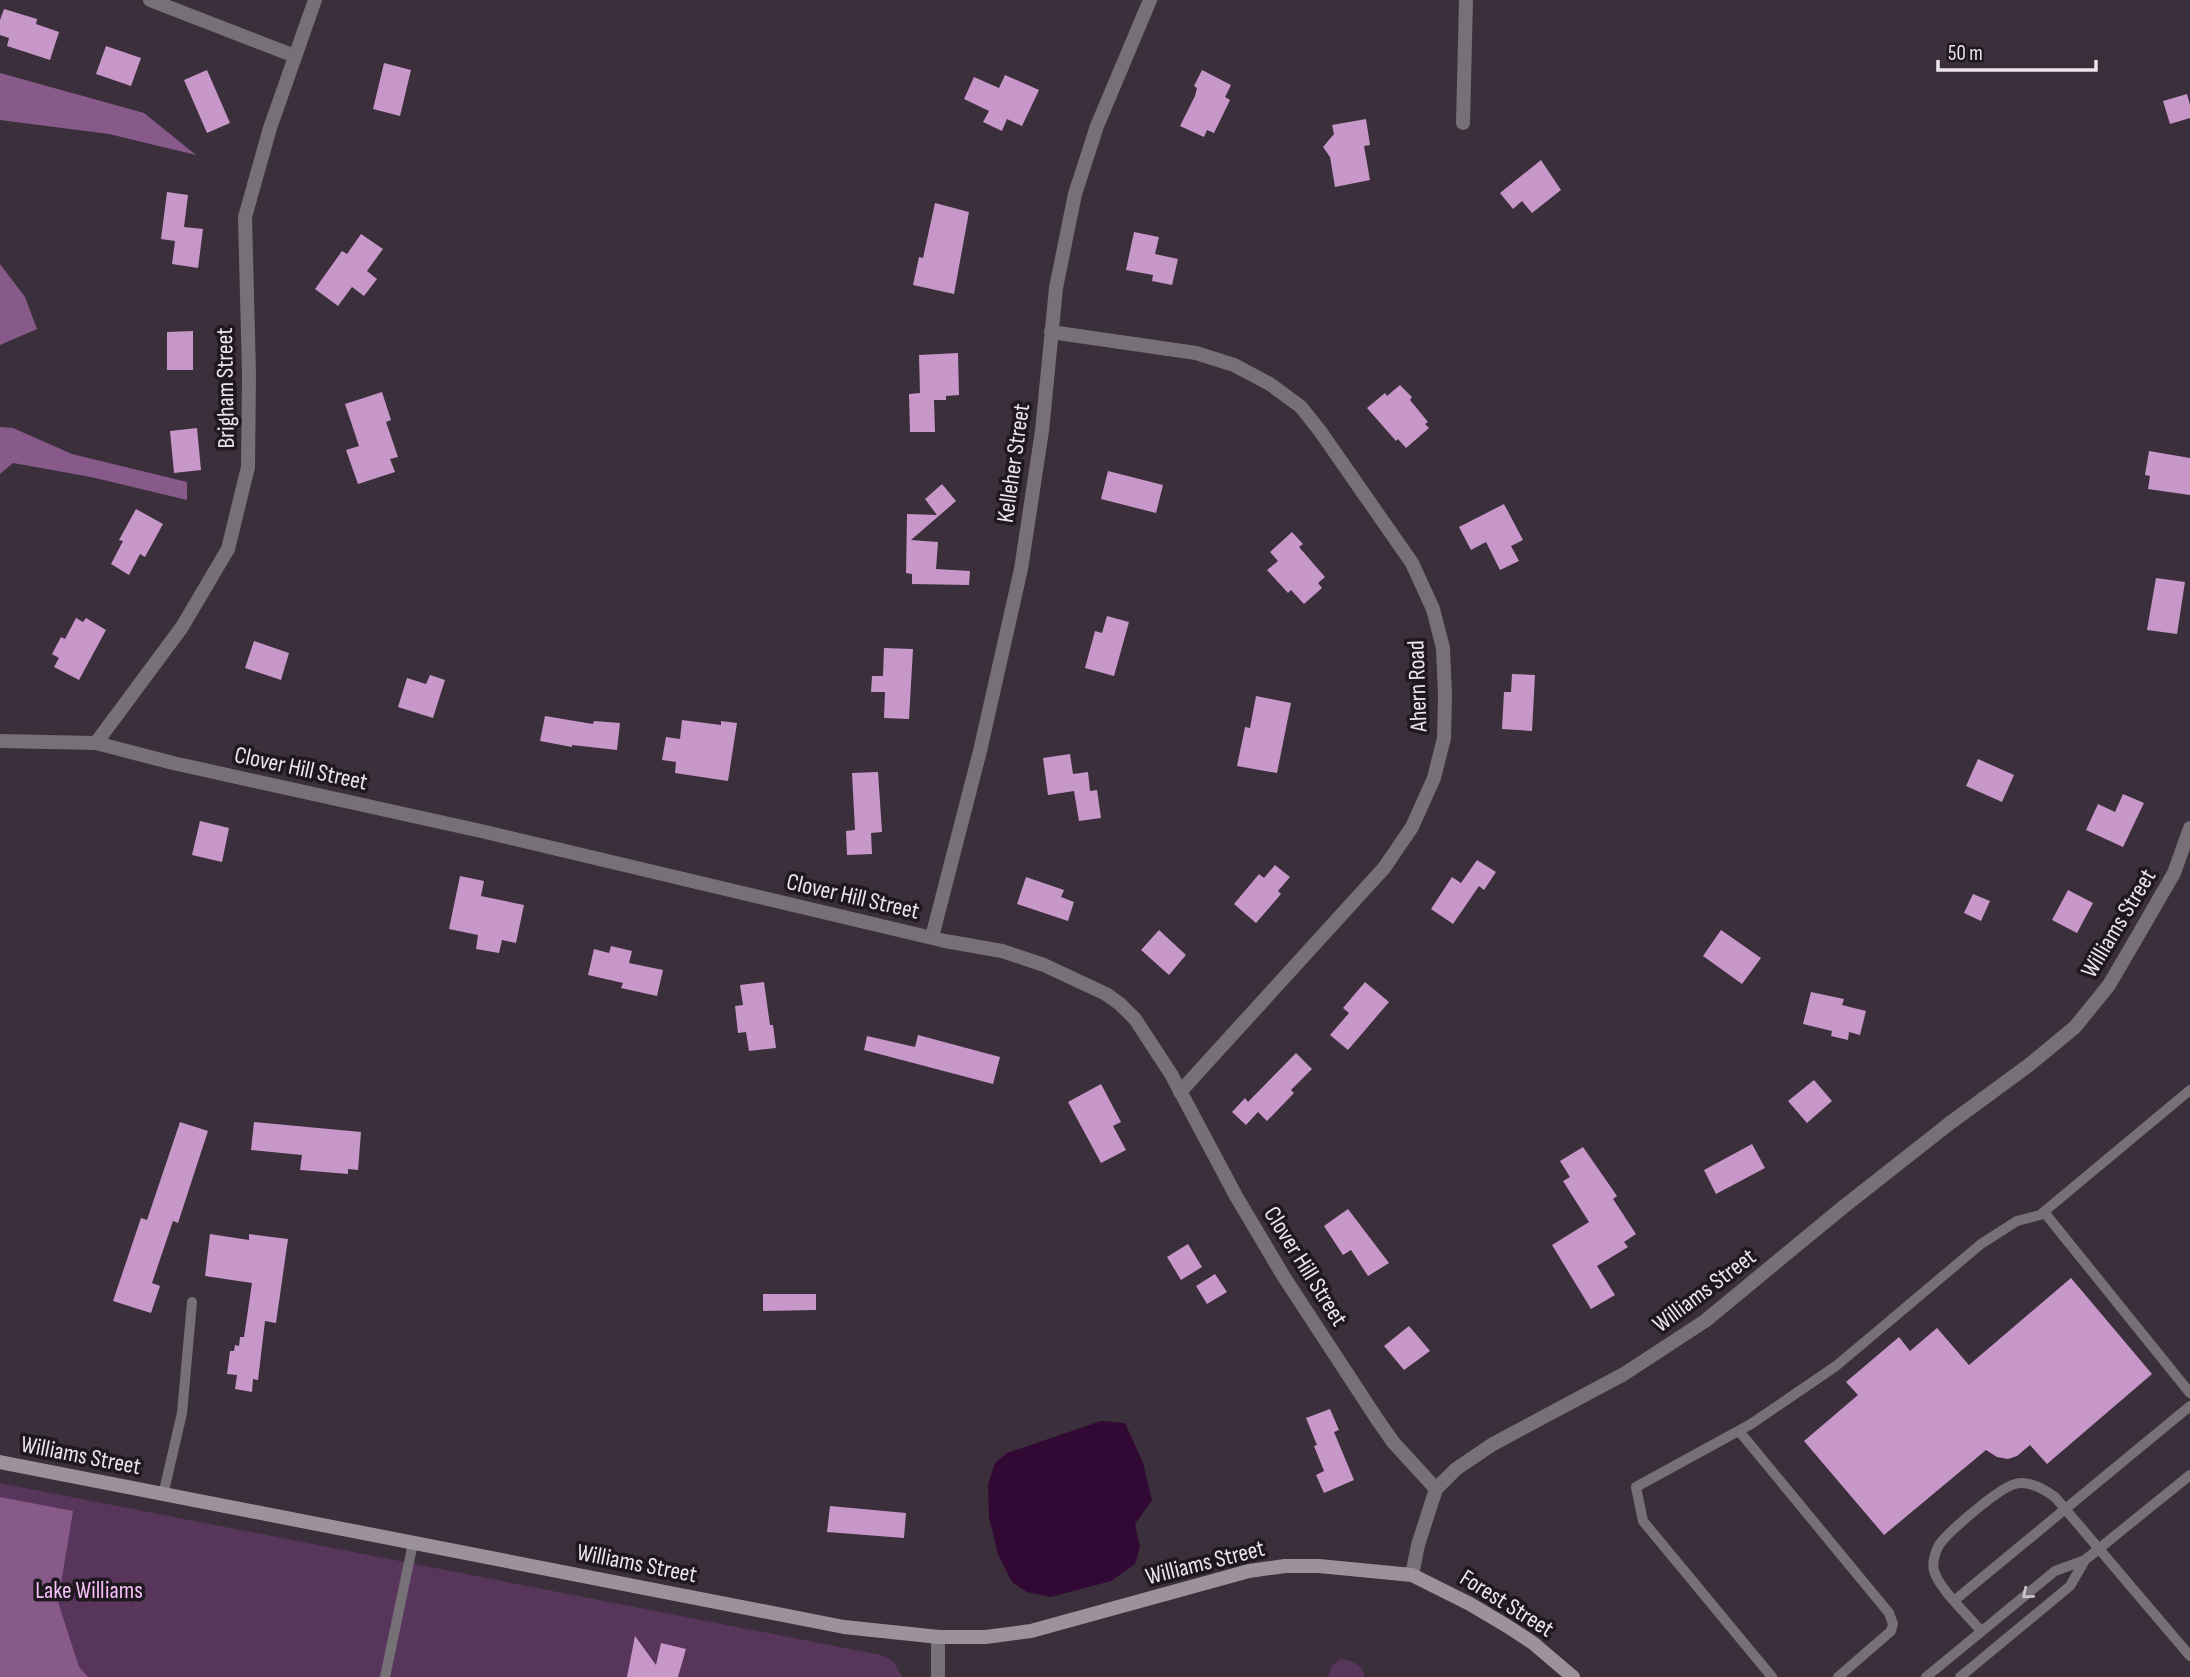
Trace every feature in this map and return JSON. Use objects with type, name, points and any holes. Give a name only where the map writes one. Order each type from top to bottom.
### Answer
[{"type":"main road","name":"Williams Street","points":[[0,1462],[844,1627],[938,1637],[986,1637],[1031,1631],[1220,1578],[1285,1566],[1319,1566],[1412,1575]]},
{"type":"main road","name":"Forest Street","points":[[1412,1575],[1439,1587],[1507,1626],[1533,1643],[1573,1677]]},
{"type":"street","points":[[149,0],[295,56]]},
{"type":"street","name":"Brigham Street","points":[[96,743],[183,627],[228,549],[248,467],[249,373],[245,217],[270,128],[315,0]]},
{"type":"street","name":"Kelleher Street","points":[[932,937],[981,751],[1021,569],[1042,431],[1056,288],[1075,194],[1097,126],[1150,0]]},
{"type":"street","points":[[1463,123],[1466,0]]},
{"type":"street","name":"Ahern Road","points":[[1051,332],[1196,353],[1234,365],[1270,384],[1301,407],[1367,496],[1412,563],[1433,609],[1443,648],[1444,738],[1434,778],[1412,827],[1384,868],[1180,1092]]},
{"type":"street","name":"Clover Hill Street","points":[[0,741],[96,743],[173,763],[481,831],[1029,959],[1106,994],[1121,1004],[1135,1019],[1180,1092],[1248,1218],[1284,1277],[1377,1419],[1401,1451],[1436,1489]]},
{"type":"street","name":"Williams Street","points":[[1412,1575],[1418,1545],[1436,1489],[1456,1469],[1493,1444],[1624,1374],[1705,1321],[1842,1208],[2075,1027],[2109,985],[2175,873],[2190,828]]},
{"type":"street","points":[[938,1637],[938,1677]]},
{"type":"lane","points":[[1772,1677],[1643,1521],[1636,1487],[1739,1431],[1836,1366],[1981,1244],[2017,1221],[2044,1212],[2190,1090]]},
{"type":"lane","points":[[2044,1212],[2190,1393]]},
{"type":"lane","points":[[163,1495],[182,1413],[192,1302]]},
{"type":"lane","points":[[1955,1600],[2190,1406]]},
{"type":"lane","points":[[1739,1431],[1889,1613],[1893,1624],[1891,1631],[1838,1677]]},
{"type":"lane","points":[[1926,1677],[2055,1571],[2085,1560],[2190,1475]]},
{"type":"lane","points":[[1982,1631],[1934,1571],[1934,1557],[1938,1547],[1952,1531],[2005,1488],[2017,1483],[2029,1484],[2045,1489],[2055,1497],[2190,1656]]},
{"type":"lane","points":[[385,1677],[413,1543]]},
{"type":"lane","points":[[1960,1677],[2070,1586],[2085,1560]]},
{"type":"lane","points":[[1851,1667],[1859,1677]]},
{"type":"green space","name":"Lake Williams","points":[[0,1483],[881,1655],[894,1662],[902,1677],[0,1677]]},
{"type":"green space","points":[[1341,1659],[1360,1666],[1364,1677],[1328,1677],[1331,1666]]},
{"type":"shaded area","points":[[0,73],[144,113],[196,155],[109,134],[0,120]]},
{"type":"shaded area","points":[[0,264],[25,297],[37,329],[0,345]]},
{"type":"shaded area","points":[[0,427],[13,428],[72,454],[187,482],[187,500],[91,477],[13,463],[0,474]]},
{"type":"shaded area","points":[[1101,1421],[1125,1423],[1143,1463],[1152,1500],[1135,1524],[1140,1547],[1135,1564],[1111,1581],[1051,1597],[1027,1592],[1012,1582],[998,1554],[989,1517],[988,1484],[995,1463],[1007,1453]]},
{"type":"shaded area","points":[[0,1497],[73,1511],[58,1602],[79,1667],[88,1677],[0,1677]]},
{"type":"building","points":[[4,9],[37,19],[36,24],[59,32],[50,60],[7,46],[9,38],[0,35],[0,20]]},
{"type":"building","points":[[106,46],[141,58],[131,86],[96,74]]},
{"type":"building","points":[[384,63],[411,70],[400,116],[373,109]]},
{"type":"building","points":[[207,70],[230,123],[207,133],[184,80]]},
{"type":"building","points":[[1202,70],[1231,85],[1225,97],[1230,100],[1214,133],[1207,130],[1204,137],[1180,126],[1195,96],[1197,88],[1194,86]]},
{"type":"building","points":[[1005,75],[1039,90],[1022,126],[1007,119],[1002,131],[983,122],[989,111],[964,99],[974,77],[999,88]]},
{"type":"building","points":[[2187,94],[2190,118],[2170,124],[2163,101]]},
{"type":"building","points":[[1366,119],[1370,145],[1364,146],[1370,180],[1335,187],[1330,157],[1323,147],[1334,134],[1332,125]]},
{"type":"building","points":[[1541,160],[1561,190],[1532,213],[1522,201],[1513,209],[1500,193]]},
{"type":"building","points":[[167,192],[188,195],[184,227],[203,229],[198,268],[172,264],[175,241],[161,239]]},
{"type":"building","points":[[935,203],[969,212],[954,294],[913,285],[919,257],[923,258]]},
{"type":"building","points":[[1134,232],[1159,237],[1155,254],[1178,259],[1172,285],[1152,281],[1153,275],[1126,270]]},
{"type":"building","points":[[361,234],[383,249],[367,271],[377,279],[364,296],[352,287],[338,306],[315,289],[342,251],[347,254]]},
{"type":"building","points":[[193,331],[193,370],[167,370],[167,332]]},
{"type":"building","points":[[958,353],[959,395],[946,396],[946,400],[934,400],[935,432],[910,432],[909,394],[920,393],[919,355]]},
{"type":"building","points":[[1400,385],[1412,397],[1410,400],[1428,422],[1425,424],[1429,428],[1406,448],[1398,439],[1396,441],[1367,408]]},
{"type":"building","points":[[382,392],[391,420],[386,422],[398,457],[390,459],[395,472],[358,484],[346,450],[359,446],[345,404]]},
{"type":"building","points":[[197,428],[201,470],[174,473],[170,431]]},
{"type":"building","points":[[2149,451],[2190,458],[2190,495],[2148,489],[2150,476],[2145,475]]},
{"type":"building","points":[[1108,471],[1163,485],[1156,513],[1101,499]]},
{"type":"building","points":[[942,484],[956,501],[911,540],[938,542],[936,569],[970,571],[969,585],[912,584],[912,574],[906,573],[907,514],[937,515],[925,499]]},
{"type":"building","points":[[1504,504],[1523,540],[1511,546],[1519,561],[1500,570],[1486,542],[1471,550],[1459,527]]},
{"type":"building","points":[[136,509],[163,524],[145,557],[140,554],[129,575],[111,564],[123,541],[119,540]]},
{"type":"building","points":[[1292,532],[1303,544],[1299,547],[1325,577],[1318,583],[1322,588],[1304,604],[1291,590],[1288,593],[1267,570],[1278,561],[1270,552]]},
{"type":"building","points":[[2156,578],[2185,582],[2177,634],[2147,630]]},
{"type":"building","points":[[1107,616],[1129,622],[1114,676],[1085,668],[1095,631],[1102,633]]},
{"type":"building","points":[[76,618],[83,622],[86,618],[106,630],[79,680],[54,667],[59,658],[52,654],[61,637],[65,639]]},
{"type":"building","points":[[254,641],[289,653],[281,680],[245,668]]},
{"type":"building","points":[[884,648],[913,649],[909,719],[884,718],[885,692],[871,692],[872,676],[883,676]]},
{"type":"building","points":[[1512,674],[1535,675],[1532,731],[1502,729],[1504,692],[1511,692]]},
{"type":"building","points":[[430,675],[445,680],[433,718],[398,707],[407,678],[426,684]]},
{"type":"building","points":[[1256,696],[1291,703],[1277,773],[1237,766],[1245,727],[1250,728]]},
{"type":"building","points":[[545,716],[593,724],[594,721],[620,723],[617,750],[572,747],[540,741]]},
{"type":"building","points":[[682,720],[721,725],[721,721],[737,723],[728,781],[675,773],[676,762],[662,760],[666,737],[680,739]]},
{"type":"building","points":[[1070,754],[1073,774],[1088,772],[1090,791],[1097,790],[1101,818],[1079,821],[1074,791],[1048,795],[1043,758]]},
{"type":"building","points":[[1978,759],[2014,775],[2002,802],[1966,786]]},
{"type":"building","points":[[878,772],[882,832],[871,833],[872,854],[847,855],[846,831],[855,830],[852,773]]},
{"type":"building","points":[[2123,794],[2144,803],[2123,847],[2086,830],[2098,804],[2115,812]]},
{"type":"building","points":[[200,821],[229,828],[222,862],[192,855]]},
{"type":"building","points":[[1477,860],[1496,872],[1484,890],[1479,886],[1453,924],[1431,909],[1452,877],[1461,883]]},
{"type":"building","points":[[1275,865],[1290,877],[1278,891],[1281,894],[1256,923],[1234,904],[1259,874],[1264,878]]},
{"type":"building","points":[[460,876],[484,881],[481,896],[524,905],[516,943],[502,940],[499,953],[476,949],[478,935],[449,929]]},
{"type":"building","points":[[1026,877],[1064,890],[1061,897],[1074,902],[1068,921],[1017,904]]},
{"type":"building","points":[[2068,890],[2093,903],[2077,933],[2052,920]]},
{"type":"building","points":[[1973,894],[1990,901],[1981,921],[1964,913]]},
{"type":"building","points":[[1159,930],[1186,955],[1169,975],[1141,950]]},
{"type":"building","points":[[1721,930],[1761,958],[1742,984],[1703,956]]},
{"type":"building","points":[[611,946],[632,951],[629,963],[663,970],[657,996],[621,988],[623,983],[588,975],[594,949],[609,953]]},
{"type":"building","points":[[764,982],[776,1048],[749,1051],[746,1032],[738,1033],[735,1006],[743,1005],[740,985]]},
{"type":"building","points":[[1365,982],[1389,1002],[1348,1050],[1330,1035],[1349,1013],[1343,1008]]},
{"type":"building","points":[[1811,992],[1844,999],[1842,1005],[1866,1011],[1860,1035],[1849,1032],[1848,1040],[1831,1036],[1832,1031],[1803,1024]]},
{"type":"building","points":[[918,1035],[1000,1057],[993,1084],[864,1050],[867,1036],[915,1047]]},
{"type":"building","points":[[1296,1053],[1312,1069],[1291,1090],[1294,1093],[1267,1121],[1258,1112],[1246,1125],[1232,1112],[1245,1098],[1248,1102]]},
{"type":"building","points":[[1814,1080],[1832,1101],[1807,1123],[1788,1101]]},
{"type":"building","points":[[1101,1084],[1121,1122],[1113,1126],[1126,1150],[1101,1163],[1068,1102]]},
{"type":"building","points":[[180,1122],[208,1131],[178,1223],[173,1221],[152,1283],[160,1286],[151,1313],[113,1301],[141,1218],[147,1220]]},
{"type":"building","points":[[254,1122],[361,1132],[358,1170],[348,1169],[348,1174],[300,1170],[302,1155],[251,1150]]},
{"type":"building","points":[[1752,1144],[1765,1168],[1716,1194],[1704,1170]]},
{"type":"building","points":[[1583,1147],[1617,1196],[1613,1199],[1636,1234],[1624,1242],[1628,1247],[1597,1266],[1615,1295],[1591,1309],[1552,1245],[1589,1222],[1563,1181],[1570,1177],[1560,1161]]},
{"type":"building","points":[[1348,1209],[1389,1263],[1368,1276],[1351,1250],[1343,1255],[1324,1226]]},
{"type":"building","points":[[210,1234],[249,1240],[249,1234],[288,1239],[276,1323],[265,1321],[258,1380],[253,1379],[252,1392],[235,1389],[237,1375],[227,1374],[230,1351],[234,1351],[235,1345],[239,1346],[240,1337],[244,1337],[252,1283],[205,1276]]},
{"type":"building","points":[[1188,1244],[1202,1267],[1181,1280],[1167,1257]]},
{"type":"building","points":[[1215,1274],[1227,1292],[1207,1304],[1196,1286]]},
{"type":"building","points":[[2071,1278],[2152,1374],[2047,1464],[2030,1445],[2017,1456],[2008,1459],[1997,1457],[1986,1450],[1884,1535],[1804,1441],[1858,1395],[1846,1382],[1899,1337],[1910,1351],[1937,1328],[1969,1365]]},
{"type":"building","points":[[763,1294],[816,1294],[816,1310],[763,1311]]},
{"type":"building","points":[[1409,1326],[1430,1351],[1404,1370],[1384,1346]]},
{"type":"building","points":[[1330,1409],[1339,1430],[1334,1432],[1354,1480],[1324,1493],[1316,1475],[1324,1471],[1306,1418]]},
{"type":"building","points":[[830,1506],[906,1513],[904,1538],[827,1532]]},
{"type":"building","points":[[635,1636],[656,1665],[661,1643],[686,1649],[678,1677],[627,1677]]}]
